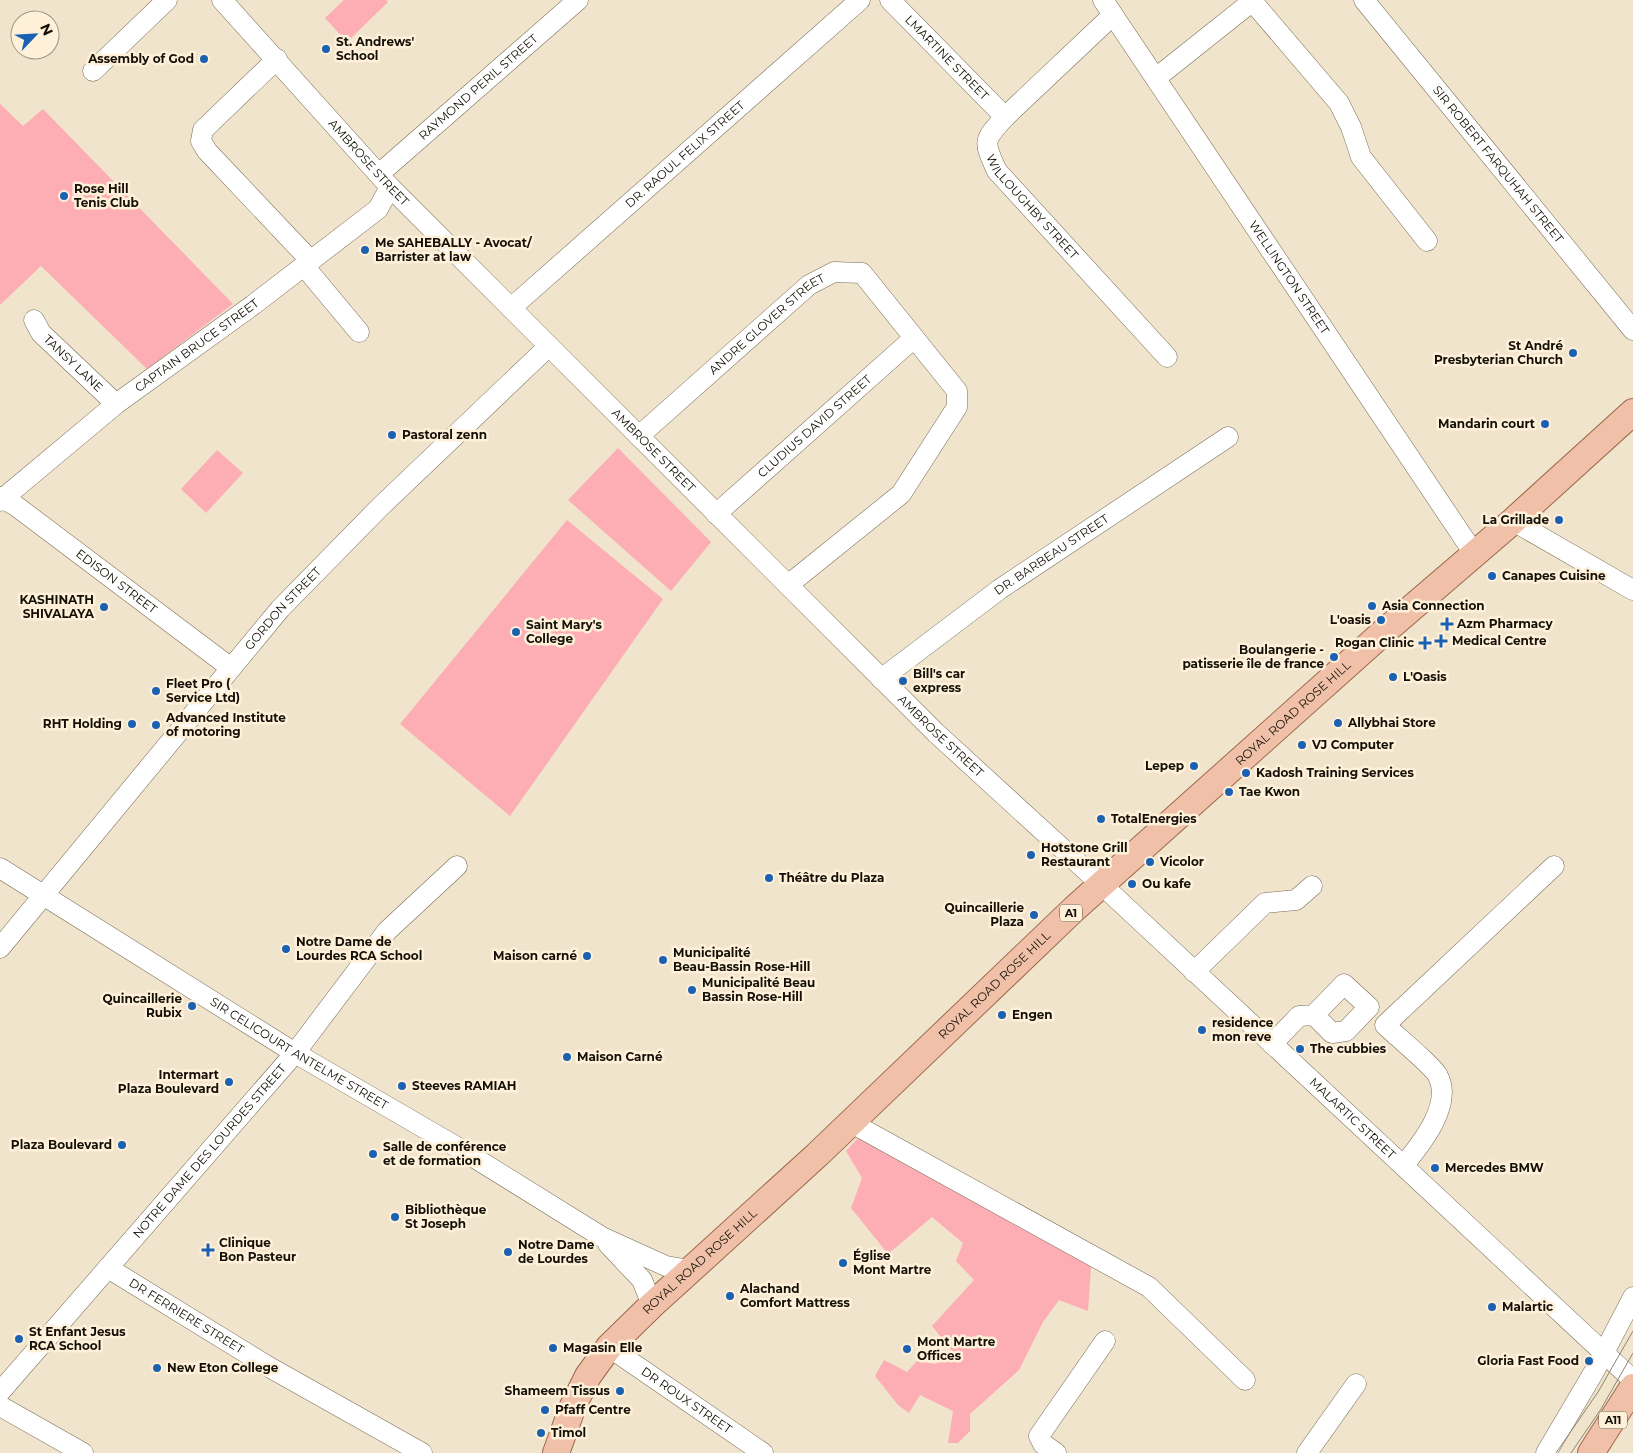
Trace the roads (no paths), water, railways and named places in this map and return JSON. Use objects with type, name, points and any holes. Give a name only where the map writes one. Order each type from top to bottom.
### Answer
[{"type":"main road","name":"ROYAL ROAD ROSE HILL","points":[[556,1453],[573,1406],[588,1376],[609,1347],[652,1305],[850,1122],[1102,884],[1386,630],[1514,521],[1633,412]]},
{"type":"main road","name":"A11","points":[[1591,1453],[1633,1387]]},
{"type":"street","points":[[93,71],[167,0]]},
{"type":"street","name":"AMBROSE STREET","points":[[222,0],[385,181],[638,436],[936,733],[1102,884]]},
{"type":"street","name":"RAYMOND PERIL STREET","points":[[385,181],[578,0]]},
{"type":"street","name":"DR. RAOUL FELIX STREET","points":[[511,308],[860,0]]},
{"type":"street","name":"LMARTINE STREET","points":[[890,0],[1005,117]]},
{"type":"street","name":"SIR ROBERT FARQUHAH STREET","points":[[1364,0],[1633,330]]},
{"type":"street","points":[[1156,78],[1253,1],[1339,103],[1352,126],[1361,156],[1427,241]]},
{"type":"street","name":"WILLOUGHBY STREET","points":[[1108,7],[989,134],[986,148],[997,171],[1167,357]]},
{"type":"street","name":"WELLINGTON STREET","points":[[1108,7],[1475,554]]},
{"type":"street","points":[[277,59],[203,130],[201,141],[207,151],[307,263],[359,332]]},
{"type":"street","name":"CAPTAIN BRUCE STREET","points":[[1,498],[116,404],[378,210],[385,181]]},
{"type":"street","name":"ANDRE GLOVER STREET","points":[[638,436],[809,286],[834,272],[862,273],[957,391],[957,407],[901,494],[788,586]]},
{"type":"street","name":"TANSY LANE","points":[[34,320],[41,333],[116,404]]},
{"type":"street","name":"CLUDIUS DAVID STREET","points":[[716,514],[914,338]]},
{"type":"street","name":"GORDON STREET","points":[[0,948],[280,609],[380,506],[549,346]]},
{"type":"street","name":"DR. BARBEAU STREET","points":[[881,679],[1000,589],[1228,437]]},
{"type":"street","name":"EDISON STREET","points":[[1,498],[230,668]]},
{"type":"street","points":[[1514,521],[1633,590]]},
{"type":"street","name":"NOTRE DAME DES LOURDES STREET","points":[[0,1392],[295,1053],[386,931],[457,866]]},
{"type":"street","points":[[1385,1026],[1554,866]]},
{"type":"street","name":"SIR CELICOURT ANTELME STREET","points":[[0,868],[295,1053],[462,1150],[602,1237],[666,1266],[690,1270]]},
{"type":"street","name":"MALARTIC STREET","points":[[1102,884],[1194,972],[1404,1165],[1633,1380]]},
{"type":"street","points":[[1194,972],[1265,904],[1296,900],[1312,886]]},
{"type":"street","points":[[1272,1044],[1299,1016],[1314,1015],[1344,984],[1438,1076],[1442,1093],[1438,1114],[1427,1137],[1404,1165]]},
{"type":"street","points":[[1314,1015],[1332,1033],[1346,1031],[1369,1008]]},
{"type":"street","points":[[850,1122],[1149,1287],[1245,1380]]},
{"type":"street","name":"SIR CELICOURT ANTELME STREET","points":[[602,1237],[642,1280],[652,1305]]},
{"type":"street","name":"DR FERRIERE STREET","points":[[108,1268],[269,1367],[422,1453]]},
{"type":"street","points":[[1546,1453],[1604,1353],[1633,1297]]},
{"type":"street","points":[[1056,1453],[1043,1444],[1040,1434],[1105,1341]]},
{"type":"street","name":"DR ROUX STREET","points":[[609,1347],[763,1453]]},
{"type":"street","points":[[1307,1453],[1356,1384]]},
{"type":"street","points":[[0,1406],[83,1453]]},
{"type":"tram line","points":[[1556,1453],[1598,1392],[1633,1331]]},
{"type":"tram line","points":[[1571,1453],[1601,1409],[1633,1353]]},
{"type":"place","name":"St. Andrews' School","points":[[326,49]]},
{"type":"place","name":"Assembly of God","points":[[204,59]]},
{"type":"place","name":"Rose Hill Tenis Club","points":[[64,196]]},
{"type":"place","name":"Me SAHEBALLY - Avocat/ Barrister at law","points":[[365,250]]},
{"type":"place","name":"St André Presbyterian Church","points":[[1573,353]]},
{"type":"place","name":"Mandarin court","points":[[1545,424]]},
{"type":"place","name":"Pastoral zenn","points":[[392,435]]},
{"type":"place","name":"La Grillade","points":[[1559,520]]},
{"type":"place","name":"Canapes Cuisine","points":[[1492,576]]},
{"type":"place","name":"Asia Connection","points":[[1372,606]]},
{"type":"place","name":"KASHINATH SHIVALAYA","points":[[104,607]]},
{"type":"place","name":"L'oasis","points":[[1381,620]]},
{"type":"place","name":"Azm Pharmacy","points":[[1447,624]]},
{"type":"place","name":"Saint Mary's College","points":[[516,632]]},
{"type":"place","name":"Medical Centre","points":[[1441,641]]},
{"type":"place","name":"Rogan Clinic","points":[[1425,643]]},
{"type":"place","name":"Boulangerie - patisserie île de france","points":[[1334,657]]},
{"type":"place","name":"L'Oasis","points":[[1393,677]]},
{"type":"place","name":"Bill's car express","points":[[903,681]]},
{"type":"place","name":"Fleet Pro ( Service Ltd)","points":[[156,691]]},
{"type":"place","name":"Allybhai Store","points":[[1338,723]]},
{"type":"place","name":"RHT Holding","points":[[132,724]]},
{"type":"place","name":"Advanced Institute of motoring","points":[[156,725]]},
{"type":"place","name":"VJ Computer","points":[[1302,745]]},
{"type":"place","name":"Lepep","points":[[1194,766]]},
{"type":"place","name":"Kadosh Training Services","points":[[1246,773]]},
{"type":"place","name":"Tae Kwon","points":[[1229,792]]},
{"type":"place","name":"TotalEnergies","points":[[1101,819]]},
{"type":"place","name":"Hotstone Grill Restaurant","points":[[1031,855]]},
{"type":"place","name":"Vicolor","points":[[1150,862]]},
{"type":"place","name":"Théâtre du Plaza","points":[[769,878]]},
{"type":"place","name":"Ou kafe","points":[[1132,884]]},
{"type":"place","name":"Quincaillerie Plaza","points":[[1034,915]]},
{"type":"place","name":"Notre Dame de Lourdes RCA School","points":[[286,949]]},
{"type":"place","name":"Maison carné","points":[[587,956]]},
{"type":"place","name":"Municipalité Beau-Bassin Rose-Hill","points":[[663,960]]},
{"type":"place","name":"Municipalité Beau Bassin Rose-Hill","points":[[692,990]]},
{"type":"place","name":"Quincaillerie Rubix","points":[[192,1006]]},
{"type":"place","name":"Engen","points":[[1002,1015]]},
{"type":"place","name":"residence mon reve","points":[[1202,1030]]},
{"type":"place","name":"The cubbies","points":[[1300,1049]]},
{"type":"place","name":"Maison Carné","points":[[567,1057]]},
{"type":"place","name":"Intermart Plaza Boulevard","points":[[229,1082]]},
{"type":"place","name":"Steeves RAMIAH","points":[[402,1086]]},
{"type":"place","name":"Plaza Boulevard","points":[[122,1145]]},
{"type":"place","name":"Salle de conférence et de formation","points":[[373,1154]]},
{"type":"place","name":"Mercedes BMW","points":[[1435,1168]]},
{"type":"place","name":"Bibliothèque St Joseph","points":[[395,1217]]},
{"type":"place","name":"Clinique Bon Pasteur","points":[[208,1250]]},
{"type":"place","name":"Notre Dame de Lourdes","points":[[508,1252]]},
{"type":"place","name":"Église Mont Martre","points":[[843,1263]]},
{"type":"place","name":"Alachand Comfort Mattress","points":[[730,1296]]},
{"type":"place","name":"Malartic","points":[[1492,1307]]},
{"type":"place","name":"St Enfant Jesus RCA School","points":[[19,1339]]},
{"type":"place","name":"Magasin Elle","points":[[553,1348]]},
{"type":"place","name":"Mont Martre Offices","points":[[907,1349]]},
{"type":"place","name":"Gloria Fast Food","points":[[1589,1361]]},
{"type":"place","name":"New Eton College","points":[[157,1368]]},
{"type":"place","name":"Shameem Tissus","points":[[620,1391]]},
{"type":"place","name":"Pfaff Centre","points":[[545,1410]]},
{"type":"place","name":"Timol","points":[[541,1433]]}]
